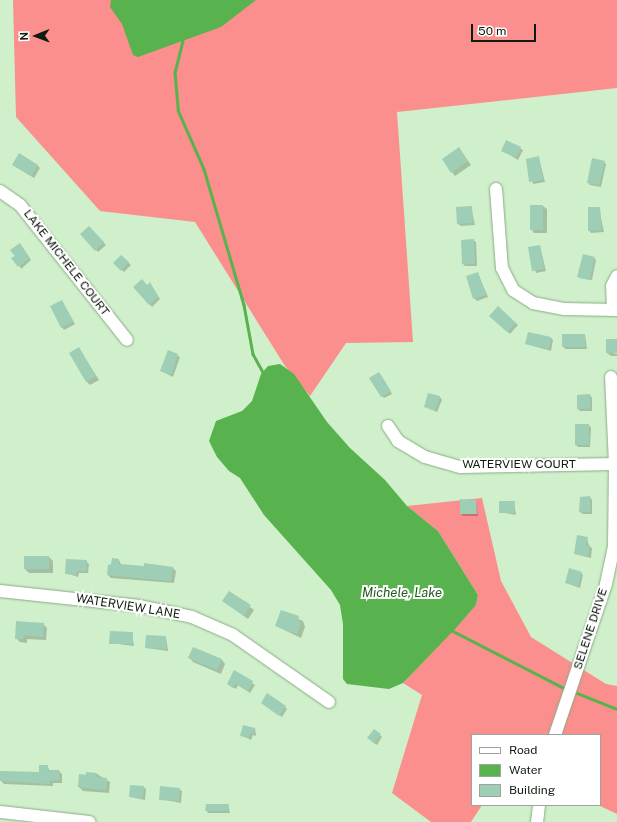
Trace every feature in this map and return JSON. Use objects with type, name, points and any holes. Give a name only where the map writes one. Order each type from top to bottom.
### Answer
[{"type":"street","points":[[496,189],[502,268],[513,290],[533,303],[564,309],[615,310],[612,286],[617,276]]},
{"type":"street","name":"LAKE MICHELE COURT","points":[[0,191],[20,205],[127,340]]},
{"type":"street","name":"SELENE DRIVE","points":[[555,734],[606,584],[612,554],[615,464],[611,376]]},
{"type":"street","name":"WATERVIEW COURT","points":[[388,426],[398,441],[425,457],[462,467],[615,464]]},
{"type":"street","name":"WATERVIEW LANE","points":[[0,591],[140,606],[192,617],[233,635],[329,702]]},
{"type":"street","points":[[537,822],[539,806]]},
{"type":"street","points":[[0,812],[89,822]]},
{"type":"shaded area","points":[[13,0],[617,0],[617,88],[397,112],[413,342],[346,343],[310,396],[285,366],[195,222],[100,211],[16,117]]},
{"type":"shaded area","points":[[482,498],[501,581],[531,637],[606,684],[617,686],[617,814],[600,806],[601,734],[471,734],[471,806],[481,806],[471,822],[431,822],[392,793],[422,695],[403,683],[476,605],[478,595],[438,531],[407,506]]},
{"type":"water","points":[[111,0],[256,0],[221,27],[138,57],[133,55],[122,24],[110,7]]},
{"type":"water","name":"Michele, Lake","points":[[280,364],[294,374],[327,422],[350,448],[385,480],[407,506],[438,531],[478,595],[476,605],[455,629],[403,683],[389,689],[347,684],[343,679],[343,624],[340,605],[331,590],[264,515],[240,478],[229,471],[217,457],[209,441],[216,421],[242,411],[252,401],[261,374],[268,366]]},
{"type":"building","points":[[506,140],[521,147],[516,158],[501,151]]},
{"type":"building","points":[[459,147],[468,161],[451,173],[442,159]]},
{"type":"building","points":[[19,153],[38,165],[31,176],[12,165]]},
{"type":"building","points":[[539,156],[543,180],[529,182],[526,159]]},
{"type":"building","points":[[592,158],[605,161],[599,185],[587,183]]},
{"type":"building","points":[[530,205],[543,205],[543,230],[530,230]]},
{"type":"building","points":[[472,206],[473,223],[457,224],[456,207]]},
{"type":"building","points":[[588,207],[600,207],[602,230],[588,231]]},
{"type":"building","points":[[89,226],[104,242],[95,251],[80,234]]},
{"type":"building","points":[[474,239],[475,264],[462,264],[461,240]]},
{"type":"building","points":[[20,243],[30,258],[18,267],[11,258],[15,256],[10,250]]},
{"type":"building","points":[[540,245],[544,269],[532,271],[528,247]]},
{"type":"building","points":[[583,254],[595,257],[589,280],[577,277]]},
{"type":"building","points":[[121,255],[129,262],[121,271],[113,263]]},
{"type":"building","points":[[478,272],[486,295],[473,299],[466,276]]},
{"type":"building","points":[[142,279],[147,285],[150,282],[158,297],[149,305],[133,287]]},
{"type":"building","points":[[62,300],[73,321],[61,328],[50,306]]},
{"type":"building","points":[[498,306],[516,323],[507,332],[489,316]]},
{"type":"building","points":[[528,332],[551,337],[549,349],[525,344]]},
{"type":"building","points":[[562,334],[585,334],[585,347],[562,347]]},
{"type":"building","points":[[606,339],[617,339],[617,353],[606,353]]},
{"type":"building","points":[[79,347],[96,376],[86,382],[69,353]]},
{"type":"building","points":[[168,350],[178,354],[171,375],[160,371]]},
{"type":"building","points":[[379,372],[391,391],[381,397],[369,378]]},
{"type":"building","points":[[428,393],[440,396],[435,411],[424,407]]},
{"type":"building","points":[[590,394],[590,409],[577,409],[577,395]]},
{"type":"building","points":[[575,424],[589,424],[589,445],[575,445]]},
{"type":"building","points":[[590,496],[590,512],[579,512],[580,497]]},
{"type":"building","points":[[460,499],[476,500],[477,514],[460,514]]},
{"type":"building","points":[[499,501],[515,501],[514,513],[499,513]]},
{"type":"building","points":[[577,535],[588,537],[586,545],[590,545],[588,556],[574,554]]},
{"type":"building","points":[[24,556],[49,556],[49,569],[24,569]]},
{"type":"building","points":[[112,558],[119,559],[119,564],[144,566],[144,563],[173,567],[171,581],[107,575],[108,565],[111,564]]},
{"type":"building","points":[[66,559],[87,560],[86,571],[77,571],[76,575],[65,574]]},
{"type":"building","points":[[569,568],[582,572],[578,586],[565,583]]},
{"type":"building","points":[[229,591],[251,605],[244,616],[222,601]]},
{"type":"building","points":[[281,610],[299,616],[298,621],[301,622],[297,634],[275,626]]},
{"type":"building","points":[[16,621],[44,623],[43,637],[24,635],[23,639],[15,639]]},
{"type":"building","points":[[110,631],[133,632],[133,644],[109,644]]},
{"type":"building","points":[[146,635],[166,636],[166,649],[145,648]]},
{"type":"building","points":[[193,647],[222,659],[217,670],[188,658]]},
{"type":"building","points":[[234,670],[253,681],[248,691],[235,684],[233,688],[227,684]]},
{"type":"building","points":[[267,693],[286,706],[279,716],[261,703]]},
{"type":"building","points":[[243,725],[255,728],[254,734],[250,733],[249,738],[240,736]]},
{"type":"building","points":[[374,729],[381,734],[374,743],[367,738]]},
{"type":"building","points":[[39,765],[48,765],[48,770],[59,770],[60,780],[50,781],[50,784],[0,781],[0,771],[39,772]]},
{"type":"building","points":[[86,772],[97,773],[96,777],[107,778],[106,790],[78,787],[79,774],[86,775]]},
{"type":"building","points":[[130,785],[144,786],[143,798],[129,797]]},
{"type":"building","points":[[160,786],[180,788],[179,801],[159,800]]},
{"type":"building","points":[[206,804],[229,804],[228,811],[205,811]]},
{"type":"waterway","points":[[183,41],[175,72],[178,110],[204,169],[244,305],[253,354],[263,372]]},
{"type":"waterway","points":[[453,631],[564,688]]},
{"type":"waterway","points":[[577,693],[617,709]]}]
